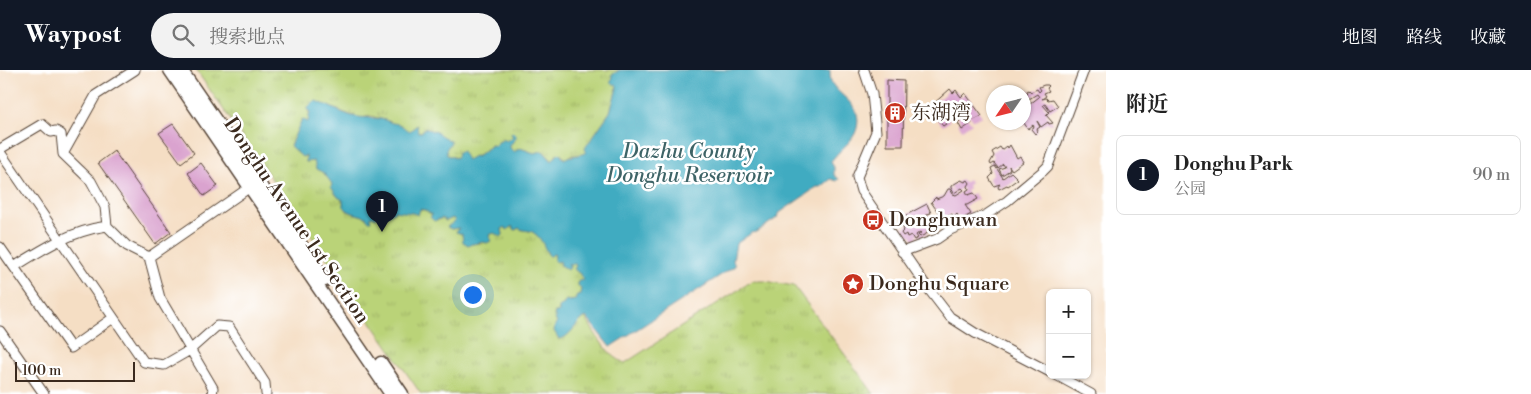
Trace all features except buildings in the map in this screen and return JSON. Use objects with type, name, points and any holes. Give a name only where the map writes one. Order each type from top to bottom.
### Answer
[{"type":"main road","name":"Donghu Avenue 1st Section","points":[[170,70],[254,184],[402,394]]},
{"type":"main road","name":"Donghu Avenue 1st Section","points":[[181,70],[391,394]]},
{"type":"street","points":[[63,154],[96,95],[135,70]]},
{"type":"street","points":[[864,70],[872,94],[876,132],[857,177],[861,191],[902,252],[950,317],[974,332],[1046,370]]},
{"type":"street","points":[[902,252],[986,215],[1043,171],[1048,166],[1084,70]]},
{"type":"street","points":[[212,394],[213,388],[190,350],[160,298],[149,257],[127,246],[107,226],[105,206],[91,181],[63,154],[61,134],[56,131],[51,132],[42,124],[0,151],[144,362],[164,365],[190,350],[217,326],[229,327],[265,382],[266,394]]},
{"type":"street","points":[[149,257],[254,184]]},
{"type":"street","points":[[14,267],[59,240],[93,228],[107,226]]},
{"type":"street","points":[[0,247],[71,348],[113,318]]},
{"type":"street","points":[[0,331],[44,394]]},
{"type":"street","points":[[1063,379],[1091,394]]},
{"type":"green space","points":[[196,70],[620,70],[613,77],[617,88],[610,112],[592,138],[586,152],[581,155],[571,155],[565,159],[561,154],[557,154],[553,161],[543,151],[534,153],[520,148],[514,152],[510,148],[510,145],[515,140],[513,135],[507,141],[499,145],[491,145],[476,157],[474,156],[467,161],[447,155],[436,132],[424,128],[422,132],[418,132],[414,127],[410,132],[388,121],[371,116],[361,118],[323,104],[309,106],[307,109],[309,112],[308,122],[302,120],[290,146],[303,157],[306,155],[306,162],[314,161],[331,181],[335,193],[341,198],[347,211],[366,217],[369,221],[369,217],[374,217],[378,213],[402,211],[418,214],[420,209],[428,211],[438,220],[442,218],[446,221],[453,218],[455,221],[451,229],[459,228],[456,232],[462,233],[463,238],[469,243],[490,241],[489,235],[494,232],[503,235],[502,229],[505,227],[508,230],[512,225],[515,230],[519,228],[534,233],[542,240],[550,256],[554,254],[561,264],[575,263],[574,269],[581,275],[583,280],[578,281],[581,289],[580,294],[576,297],[577,300],[566,300],[559,307],[559,312],[555,312],[554,315],[557,317],[555,319],[558,323],[555,325],[556,328],[568,333],[585,317],[607,350],[625,363],[752,281],[765,281],[794,286],[874,394],[421,394]]},
{"type":"water","name":"Dazhu County Donghu Reservoir","points":[[620,70],[830,70],[832,83],[855,108],[858,120],[853,138],[831,162],[834,167],[834,175],[839,179],[837,181],[831,179],[821,187],[817,187],[778,214],[777,218],[736,244],[733,260],[735,266],[610,347],[586,317],[566,336],[559,339],[554,331],[557,323],[555,319],[557,317],[554,317],[555,312],[559,312],[559,307],[566,300],[576,300],[576,296],[580,294],[581,289],[578,281],[583,280],[581,275],[574,269],[575,264],[571,264],[571,266],[568,264],[570,268],[567,270],[560,265],[560,261],[554,261],[555,254],[550,257],[537,235],[519,228],[515,230],[512,226],[507,230],[505,227],[502,229],[503,235],[501,237],[494,233],[489,235],[491,241],[487,243],[482,242],[468,245],[463,242],[462,234],[456,232],[459,228],[451,229],[447,227],[455,221],[453,218],[446,221],[442,218],[434,221],[430,217],[432,215],[420,209],[418,215],[395,211],[387,216],[378,213],[376,218],[370,217],[371,221],[369,221],[366,217],[347,210],[343,200],[338,197],[324,173],[316,169],[314,161],[306,162],[306,155],[302,157],[290,146],[302,119],[308,122],[310,112],[307,109],[316,101],[352,116],[385,120],[401,125],[410,131],[417,125],[418,132],[422,132],[424,128],[436,132],[451,142],[446,150],[447,155],[455,158],[458,152],[462,151],[467,160],[474,156],[476,157],[492,145],[495,146],[504,139],[506,141],[513,137],[512,132],[516,135],[516,138],[510,145],[514,152],[520,148],[534,153],[543,151],[552,161],[559,153],[564,159],[586,152],[585,148],[610,112],[617,88],[616,85],[611,83],[613,78],[611,75]]},
{"type":"place","name":"东湖湾","points":[[895,113]]},
{"type":"place","name":"Donghuwan","points":[[873,220]]},
{"type":"place","name":"Donghu Park","points":[[382,232]]},
{"type":"place","name":"Donghu Square","points":[[853,284]]}]
